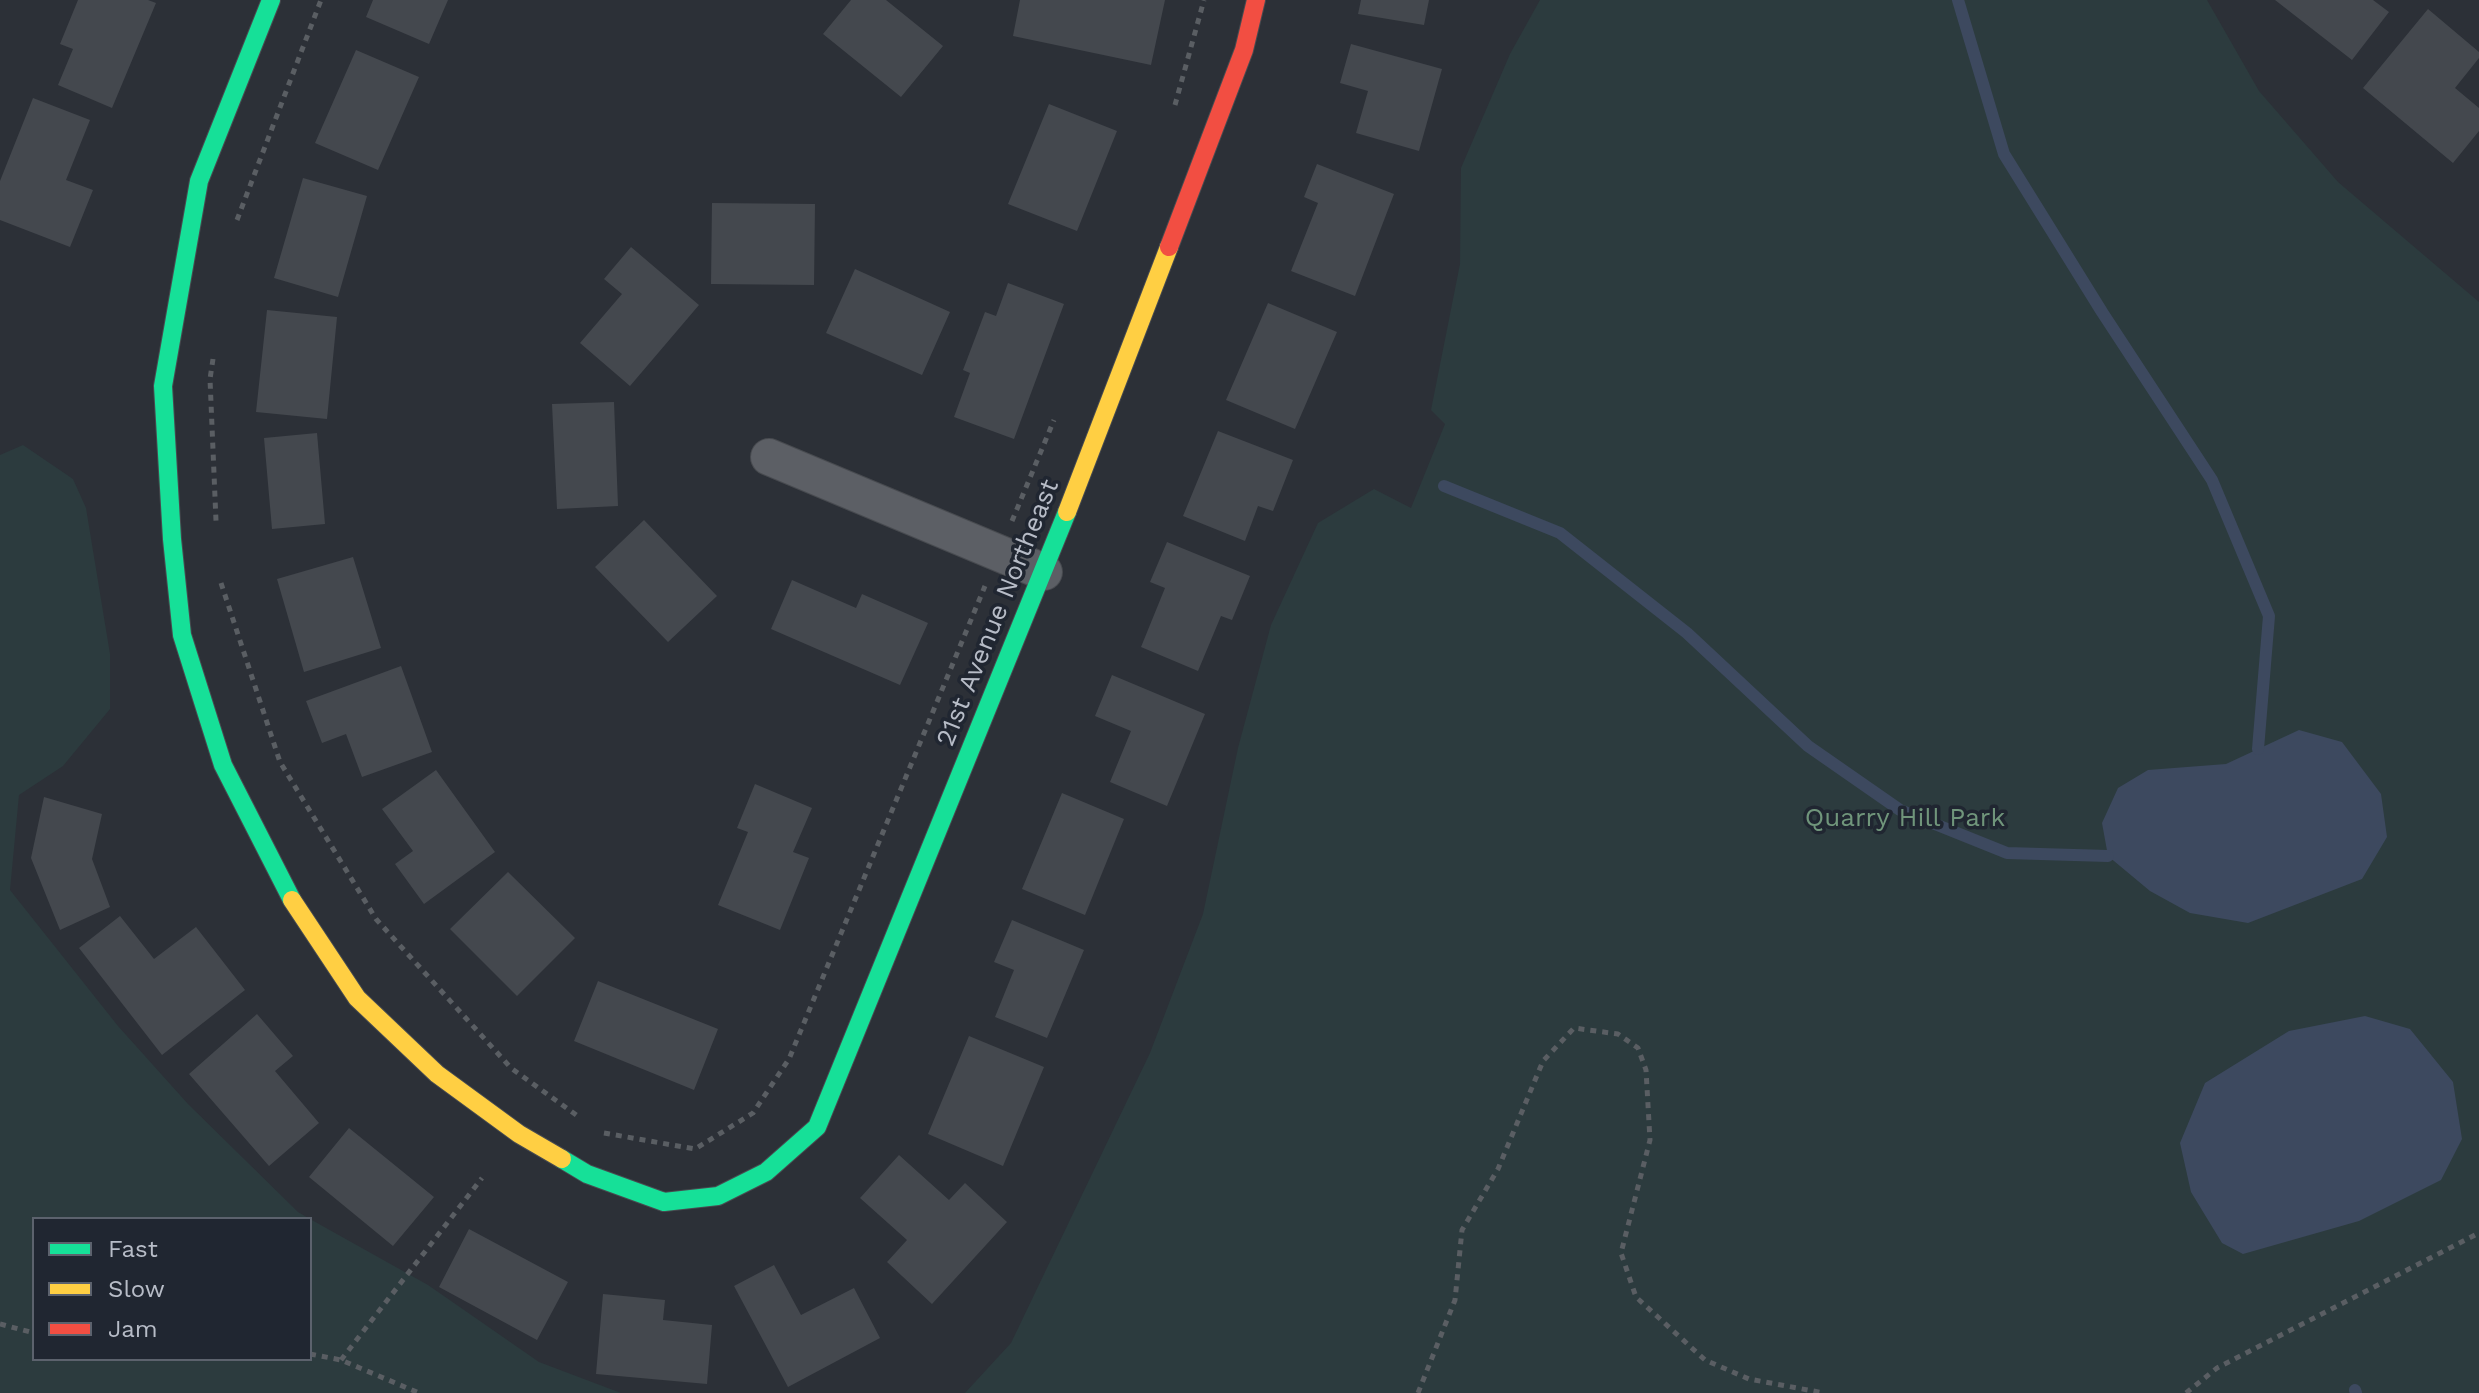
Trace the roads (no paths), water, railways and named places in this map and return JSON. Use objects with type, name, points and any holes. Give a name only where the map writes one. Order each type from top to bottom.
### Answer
[{"type":"street","name":"21st Avenue Northeast","points":[[271,0],[199,181],[163,386],[172,539],[182,635],[223,765],[288,895],[357,998],[437,1074],[519,1134],[587,1174],[664,1202],[718,1196],[766,1172],[817,1127],[1044,572],[1244,50],[1256,0]]},
{"type":"street","points":[[769,457],[1044,572]]},
{"type":"water","points":[[2299,730],[2342,742],[2381,794],[2387,837],[2362,879],[2248,923],[2190,913],[2150,891],[2108,856],[2102,823],[2118,788],[2148,770],[2226,764]]},
{"type":"water","points":[[2365,1016],[2410,1029],[2453,1082],[2462,1139],[2441,1180],[2359,1221],[2243,1254],[2222,1243],[2191,1192],[2180,1143],[2205,1083],[2289,1031]]},
{"type":"waterway","points":[[1958,0],[2004,154],[2212,480],[2269,616],[2258,749]]},
{"type":"waterway","points":[[1444,486],[1560,533],[1687,633],[1808,746],[1900,810],[2007,853],[2108,856]]},
{"type":"park label","name":"Quarry Hill Park","points":[[1905,818]]}]
